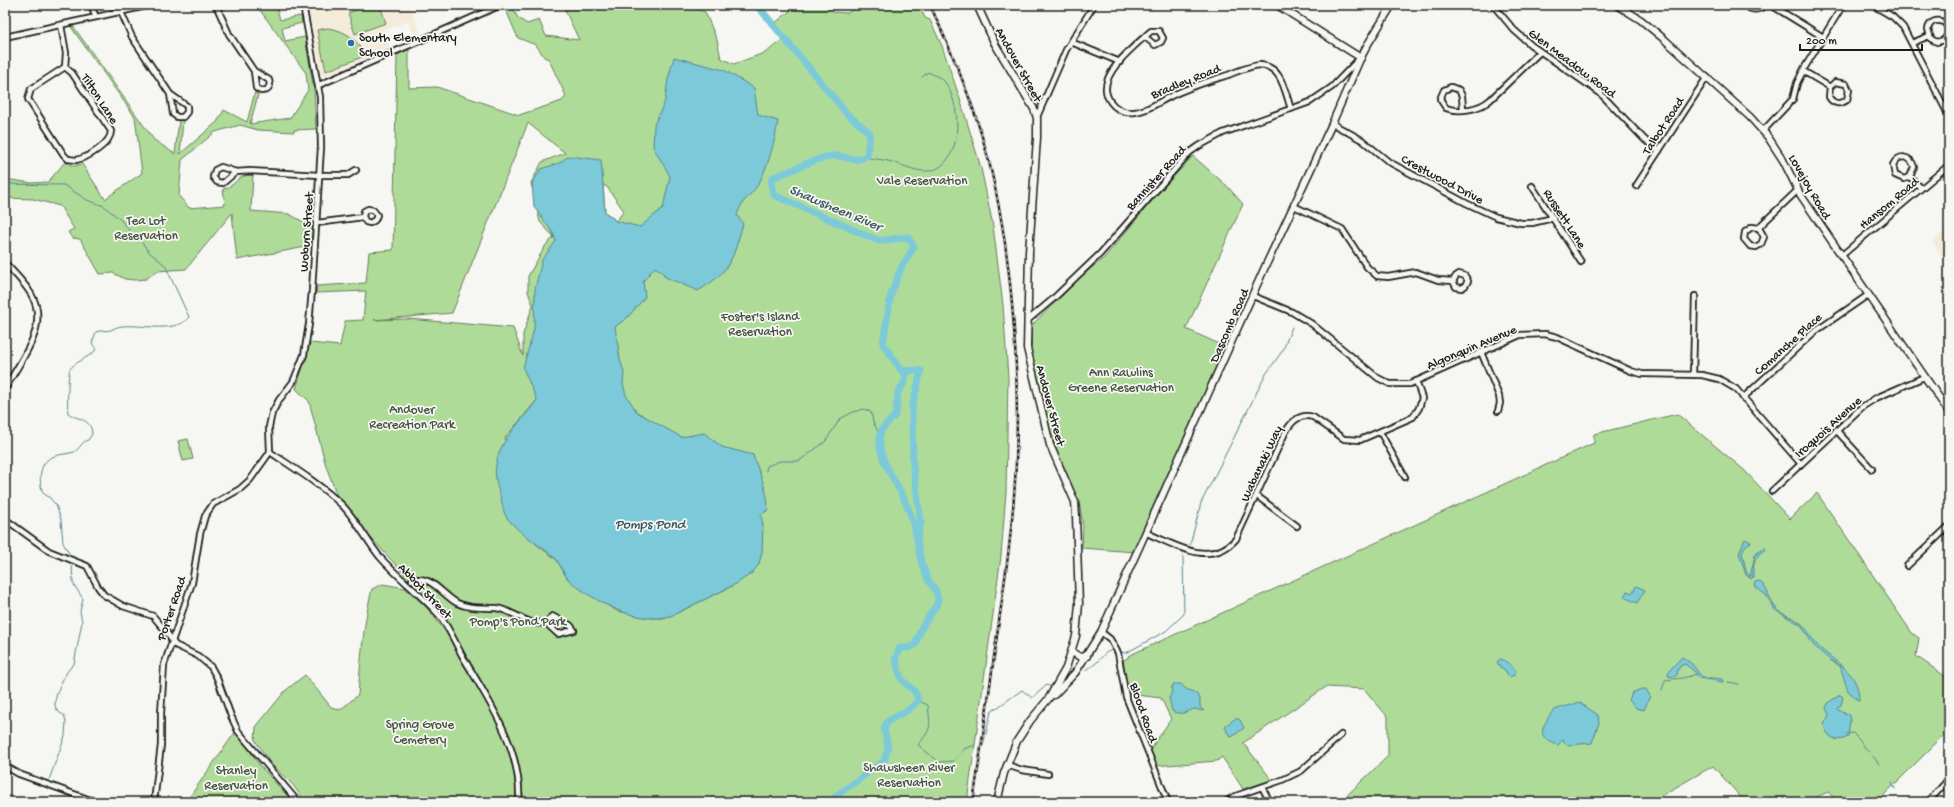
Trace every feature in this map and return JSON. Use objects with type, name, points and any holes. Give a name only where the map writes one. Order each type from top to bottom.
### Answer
[{"type":"main road","name":"Andover Street","points":[[977,5],[995,44],[1034,109],[1037,118],[1036,167],[1029,252],[1027,348],[1039,404],[1051,449],[1071,491],[1076,516],[1079,604],[1071,654],[1066,668],[1049,698],[1022,732],[1007,765],[997,802]]},
{"type":"main road","points":[[1277,5],[1361,58]]},
{"type":"main road","name":"Dascomb Road","points":[[1049,698],[1070,680],[1101,632],[1294,206],[1333,124],[1361,58],[1392,5]]},
{"type":"main road","name":"Lovejoy Road","points":[[1617,5],[1652,28],[1707,77],[1763,131],[1784,160],[1798,190],[1841,256],[1949,412]]},
{"type":"main road","points":[[1071,654],[1084,659]]},
{"type":"main road","points":[[1066,668],[1084,659]]},
{"type":"street","points":[[91,5],[96,17]]},
{"type":"street","points":[[5,37],[151,5]]},
{"type":"street","points":[[216,5],[229,34],[254,71],[256,88],[261,91],[267,90],[270,85],[269,79],[254,71]]},
{"type":"street","name":"Woburn Street","points":[[270,452],[269,427],[272,414],[279,400],[293,382],[304,355],[309,324],[317,223],[321,147],[319,85],[303,5]]},
{"type":"street","points":[[319,85],[501,5]]},
{"type":"street","points":[[1037,118],[1059,64],[1094,5]]},
{"type":"street","name":"Glen Meadow Road","points":[[1493,5],[1514,30],[1540,52],[1600,93],[1645,140],[1659,151]]},
{"type":"street","points":[[1744,5],[1754,10],[1760,9],[1766,5]]},
{"type":"street","points":[[1772,5],[1823,37]]},
{"type":"street","points":[[1763,131],[1793,99],[1802,71],[1843,5]]},
{"type":"street","points":[[1873,5],[1898,22],[1912,43],[1949,116]]},
{"type":"street","points":[[121,12],[132,37],[170,94],[186,105],[188,111],[184,116],[179,117],[173,114],[170,94]]},
{"type":"street","points":[[1949,29],[1944,22],[1934,21],[1929,26],[1929,36],[1934,41],[1941,42],[1947,38],[1949,33]]},
{"type":"street","name":"Tilton Lane","points":[[61,25],[66,53],[66,67],[72,73],[111,132],[106,143],[76,160],[68,158],[64,155],[28,99],[31,89],[66,67]]},
{"type":"street","points":[[1912,43],[1929,36]]},
{"type":"street","name":"Bradley Road","points":[[1145,37],[1108,76],[1105,89],[1107,96],[1113,105],[1125,112],[1139,112],[1188,89],[1260,65],[1270,67],[1277,73],[1291,109]]},
{"type":"street","points":[[1071,42],[1120,62]]},
{"type":"street","points":[[1463,109],[1462,96],[1459,90],[1452,87],[1444,90],[1440,96],[1443,106],[1449,109],[1463,109],[1476,108],[1486,103],[1540,52]]},
{"type":"street","name":"Bannister Road","points":[[1028,320],[1053,299],[1100,254],[1189,153],[1198,146],[1223,133],[1310,102],[1326,92],[1361,58]]},
{"type":"street","points":[[1802,71],[1830,87]]},
{"type":"street","name":"Talbot Road","points":[[1636,186],[1707,77]]},
{"type":"street","points":[[1835,82],[1846,84],[1849,90],[1847,100],[1841,103],[1834,102],[1828,93],[1830,87],[1835,82]]},
{"type":"street","name":"Crestwood Drive","points":[[1333,124],[1362,140],[1389,162],[1466,204],[1496,217],[1521,223],[1532,223],[1553,218]]},
{"type":"street","points":[[1908,158],[1913,163],[1914,170],[1910,177],[1904,179],[1895,175],[1893,165],[1897,159],[1908,158]]},
{"type":"street","name":"Hansom Road","points":[[1841,256],[1949,165]]},
{"type":"street","points":[[236,172],[223,183],[217,182],[213,177],[214,171],[219,168],[236,172],[250,171],[319,175],[348,175],[356,170]]},
{"type":"street","points":[[1910,177],[1922,188]]},
{"type":"street","name":"Russett Lane","points":[[1532,186],[1581,262]]},
{"type":"street","points":[[1759,228],[1765,220],[1798,190]]},
{"type":"street","points":[[1294,206],[1342,229],[1367,267],[1377,276],[1388,277],[1416,272],[1438,280],[1453,281]]},
{"type":"street","points":[[317,223],[363,217]]},
{"type":"street","points":[[1752,227],[1759,228],[1764,234],[1763,243],[1758,247],[1750,246],[1744,239],[1745,232],[1752,227]]},
{"type":"street","points":[[5,263],[31,294],[38,318],[34,338],[5,390]]},
{"type":"street","name":"Comanche Place","points":[[1743,398],[1812,333],[1868,295]]},
{"type":"street","name":"Algonquin Avenue","points":[[1253,296],[1292,312],[1312,324],[1384,382],[1404,385],[1520,335],[1545,334],[1570,343],[1630,371],[1642,374],[1693,375],[1719,379],[1736,389],[1801,464]]},
{"type":"street","points":[[1693,375],[1695,296]]},
{"type":"street","points":[[1480,352],[1499,396],[1500,403],[1498,411]]},
{"type":"street","name":"Iroquois Avenue","points":[[1772,491],[1836,430],[1869,402],[1924,377]]},
{"type":"street","name":"Wabanaki Way","points":[[1147,533],[1192,552],[1204,554],[1216,552],[1231,545],[1236,539],[1287,429],[1294,421],[1304,416],[1313,417],[1347,441],[1360,440],[1405,421],[1416,413],[1422,398],[1416,381]]},
{"type":"street","points":[[1836,430],[1872,468]]},
{"type":"street","points":[[1380,432],[1404,477]]},
{"type":"street","name":"Porter Road","points":[[154,802],[161,745],[162,675],[165,659],[192,582],[200,534],[207,511],[213,504],[240,489],[250,480],[270,452]]},
{"type":"street","name":"Abbot Street","points":[[270,452],[311,480],[343,507],[373,549],[395,574],[439,616],[494,711],[511,746],[517,771],[519,802]]},
{"type":"street","points":[[1256,496],[1297,526]]},
{"type":"street","points":[[5,519],[16,525],[49,551],[87,566],[104,595],[123,606],[153,616],[175,645],[198,656],[211,667],[219,682],[230,716],[238,731],[298,802]]},
{"type":"street","points":[[1907,566],[1949,526]]},
{"type":"street","points":[[412,580],[423,578],[429,580],[448,598],[467,608],[496,608],[532,623],[546,623],[558,634],[574,630],[570,625],[552,616],[546,623]]},
{"type":"street","name":"Blood Road","points":[[1101,632],[1110,640],[1118,653],[1126,697],[1168,802]]},
{"type":"street","points":[[1226,802],[1233,798],[1291,777],[1301,771],[1341,735]]},
{"type":"street","points":[[1007,765],[1022,770],[1048,774]]},
{"type":"street","points":[[5,766],[15,772],[96,802]]},
{"type":"street","points":[[1928,802],[1949,779]]},
{"type":"street","points":[[1262,787],[1270,802]]},
{"type":"shaded area","name":"South Elementary School","points":[[307,5],[409,5],[422,35],[415,38],[408,21],[383,31],[391,49],[324,76],[320,74]]},
{"type":"shaded area","points":[[1949,228],[1949,265],[1932,242]]},
{"type":"green space","name":"Tea Lot Reservation","points":[[276,5],[280,20],[301,16],[302,23],[282,28],[285,41],[305,37],[314,91],[316,129],[294,130],[294,132],[258,130],[240,125],[215,132],[182,160],[179,196],[189,208],[225,205],[223,189],[243,176],[253,175],[251,211],[289,214],[313,227],[311,246],[237,260],[232,213],[186,269],[157,271],[146,279],[125,279],[113,273],[100,274],[80,239],[72,238],[68,232],[74,229],[60,206],[33,199],[5,198],[5,179],[32,183],[48,182],[65,162],[73,166],[82,164],[105,199],[142,173],[135,117],[71,27],[73,26],[154,140],[175,154],[179,120],[183,120],[180,154],[217,122],[224,110],[247,122],[255,92],[258,95],[250,124],[290,118],[308,90],[306,73],[257,6]]},
{"type":"green space","points":[[370,5],[380,5],[386,23],[355,34],[348,13]]},
{"type":"green space","points":[[511,5],[518,18],[527,24],[539,20],[546,36],[579,40],[564,8],[607,8],[614,5],[690,5],[690,7],[705,12],[717,40],[721,58],[734,64],[767,52],[784,38],[774,24],[797,5],[832,5],[833,12],[847,13],[861,5],[919,5],[925,18],[930,20],[942,46],[981,168],[993,226],[1003,305],[1008,377],[1006,492],[1001,556],[967,802],[524,802],[519,764],[497,710],[442,616],[411,586],[405,575],[340,504],[326,466],[309,401],[296,389],[310,343],[340,346],[345,321],[363,320],[366,291],[316,293],[317,286],[366,283],[369,252],[393,250],[397,55],[409,49],[409,88],[437,87],[519,115],[562,101],[566,96],[548,58],[545,58],[536,45],[518,38],[505,8]],"holes":[[[528,123],[565,153],[542,162],[531,183],[540,222],[554,237],[546,245],[528,276],[528,292],[533,305],[523,334],[523,356],[513,328],[409,319],[374,320],[452,313]],[[603,185],[607,187],[624,211],[616,221],[605,212]],[[537,400],[545,404],[732,586],[673,615],[663,618],[652,618],[617,611],[588,594],[567,578],[557,560],[536,544],[505,438]]]},
{"type":"green space","points":[[328,28],[341,31],[355,40],[365,56],[326,71],[317,30]]},
{"type":"green space","name":"Ann Rawlins Greene Reservation","points":[[1193,156],[1227,186],[1243,204],[1186,329],[1226,347],[1135,552],[1082,548],[1083,526],[1080,507],[1051,436],[1031,353],[1032,325],[1085,273],[1104,258],[1161,190]]},
{"type":"green space","points":[[1677,414],[1744,470],[1790,519],[1817,493],[1912,633],[1919,638],[1916,656],[1949,679],[1949,730],[1877,802],[1838,802],[1828,792],[1805,802],[1745,802],[1713,766],[1650,802],[1340,802],[1388,756],[1388,717],[1364,689],[1326,687],[1243,743],[1272,780],[1243,789],[1222,757],[1217,761],[1155,766],[1150,750],[1171,719],[1161,698],[1129,694],[1123,660],[1128,658],[1128,656],[1594,443],[1594,434]]},
{"type":"green space","points":[[188,439],[193,459],[183,461],[178,441]]},
{"type":"green space","name":"Spring Grove Cemetery","points":[[383,584],[405,588],[426,607],[445,631],[498,723],[507,745],[514,771],[517,802],[305,802],[293,785],[271,764],[255,740],[256,727],[285,691],[305,675],[331,707],[340,710],[358,695],[366,615],[372,589]]},
{"type":"green space","name":"Stanley Reservation","points":[[236,731],[261,767],[293,802],[186,802]]},
{"type":"water","name":"Pomps Pond","points":[[674,57],[724,70],[754,88],[758,115],[778,121],[771,152],[763,174],[755,189],[739,209],[737,215],[743,224],[733,255],[724,270],[718,277],[698,291],[665,277],[662,272],[655,267],[643,281],[645,297],[628,317],[615,327],[620,359],[624,372],[623,384],[626,395],[637,412],[681,437],[704,433],[722,447],[753,455],[766,491],[768,505],[767,511],[761,514],[763,526],[762,552],[759,564],[752,573],[736,584],[673,615],[660,618],[646,618],[618,610],[579,588],[567,578],[556,559],[512,524],[506,516],[504,510],[496,480],[495,469],[502,447],[512,431],[537,400],[523,368],[534,329],[535,289],[542,260],[556,241],[553,233],[534,207],[532,183],[541,169],[559,163],[569,156],[601,160],[605,212],[616,221],[640,227],[663,208],[670,176],[653,147],[654,125],[665,101],[668,79]]},
{"type":"water","points":[[1745,539],[1751,542],[1746,545],[1742,552],[1746,571],[1750,577],[1755,555],[1764,547],[1766,549],[1759,554],[1755,561],[1753,577],[1751,579],[1746,575],[1739,553]]},
{"type":"water","points":[[1759,581],[1764,587],[1774,606],[1782,613],[1801,623],[1817,645],[1845,668],[1851,675],[1858,691],[1859,701],[1848,691],[1840,666],[1830,660],[1814,646],[1801,625],[1775,610],[1766,595],[1754,586],[1755,582]]},
{"type":"water","points":[[1636,586],[1645,590],[1637,603],[1624,597],[1627,591],[1633,593]]},
{"type":"water","points":[[1682,657],[1692,664],[1702,677],[1722,679],[1723,682],[1699,678],[1695,672],[1685,664],[1680,666],[1677,672],[1678,674],[1674,677],[1668,676],[1669,671]]},
{"type":"water","points":[[1500,659],[1513,667],[1516,671],[1515,675],[1509,677],[1497,662]]},
{"type":"water","points":[[1175,684],[1181,684],[1186,689],[1196,693],[1200,699],[1200,707],[1204,711],[1194,709],[1181,713],[1172,711],[1169,698],[1172,686]]},
{"type":"water","points":[[1641,689],[1646,689],[1650,696],[1644,710],[1636,708],[1629,700],[1632,693]]},
{"type":"water","points":[[1840,695],[1843,697],[1841,705],[1837,708],[1838,710],[1845,712],[1845,714],[1848,713],[1850,720],[1848,737],[1839,740],[1832,738],[1829,735],[1824,724],[1829,715],[1826,707],[1829,702]]},
{"type":"water","points":[[1579,702],[1598,715],[1599,723],[1592,743],[1568,745],[1565,744],[1563,740],[1558,745],[1546,739],[1543,729],[1551,713]]},
{"type":"water","points":[[1236,718],[1240,720],[1244,728],[1232,737],[1227,732],[1225,726]]},
{"type":"waterway","name":"Shawsheen River","points":[[757,5],[847,114],[870,133],[867,155],[863,158],[854,159],[831,156],[786,172],[772,178],[771,185],[774,195],[879,241],[908,237],[914,247],[902,266],[891,294],[883,344],[901,370],[921,371],[912,407],[913,466],[921,522],[917,539],[921,562],[928,580],[936,591],[938,599],[937,604],[922,627],[915,645],[908,648],[900,648],[895,659],[903,681],[915,692],[918,701],[908,710],[888,721],[884,728],[888,748],[884,761],[836,796],[831,802]]},
{"type":"waterway","points":[[864,157],[894,162],[912,169],[924,171],[936,169],[945,162],[951,153],[957,128],[954,102],[950,90],[944,81],[928,72],[922,77]]},
{"type":"waterway","points":[[5,184],[64,185],[87,200],[104,206],[122,221],[149,252],[165,265],[189,317],[183,322],[168,327],[121,326],[111,330],[96,332],[92,343],[96,349],[94,352],[70,369],[68,413],[86,422],[89,425],[92,434],[88,440],[74,452],[57,455],[50,458],[43,466],[40,477],[43,493],[56,505],[61,520],[63,543],[70,555]]},
{"type":"waterway","points":[[1190,545],[1201,503],[1266,374],[1283,350],[1292,327]]},
{"type":"waterway","name":"Shawsheen River","points":[[901,370],[906,375],[905,382],[898,392],[896,413],[881,431],[880,443],[883,459],[909,510],[916,536]]},
{"type":"waterway","points":[[766,471],[767,466],[780,461],[799,461],[825,442],[840,419],[853,412],[864,409],[871,412],[873,422],[880,435]]},
{"type":"waterway","points":[[1121,652],[1126,653],[1166,631],[1184,614],[1183,555]]},
{"type":"waterway","points":[[49,780],[65,736],[66,721],[64,715],[57,710],[55,699],[64,676],[74,664],[82,622],[80,611],[83,599],[73,583],[72,565]]},
{"type":"waterway","points":[[1085,670],[1095,664],[1106,653],[1114,650]]},
{"type":"waterway","points":[[1662,690],[1665,680],[1683,678],[1697,674]]},
{"type":"waterway","points":[[1728,682],[1739,684]]},
{"type":"waterway","points":[[983,746],[991,712],[1022,690],[1032,698],[1047,685],[1051,687]]},
{"type":"waterway","points":[[918,701],[928,705],[930,723],[926,734],[918,745],[939,762],[954,761],[964,749],[975,745]]},
{"type":"waterway","points":[[1846,734],[1853,733],[1869,752]]},
{"type":"waterway","points":[[1873,756],[1879,764]]},
{"type":"waterway","points":[[1892,782],[1895,789]]},
{"type":"railway","points":[[930,5],[951,51],[969,98],[991,168],[1006,251],[1015,337],[1017,422],[1013,503],[1004,587],[973,802]]},
{"type":"place","name":"South Elementary School","points":[[351,43]]},
{"type":"park label","name":"Vale Reservation","points":[[922,179]]},
{"type":"park label","name":"Foster's Island Reservation","points":[[760,322]]},
{"type":"park label","name":"Andover Recreation Park","points":[[412,416]]},
{"type":"park label","name":"Pomp's Pond Park","points":[[518,620]]},
{"type":"park label","name":"Shawsheen River Reservation","points":[[909,774]]}]
